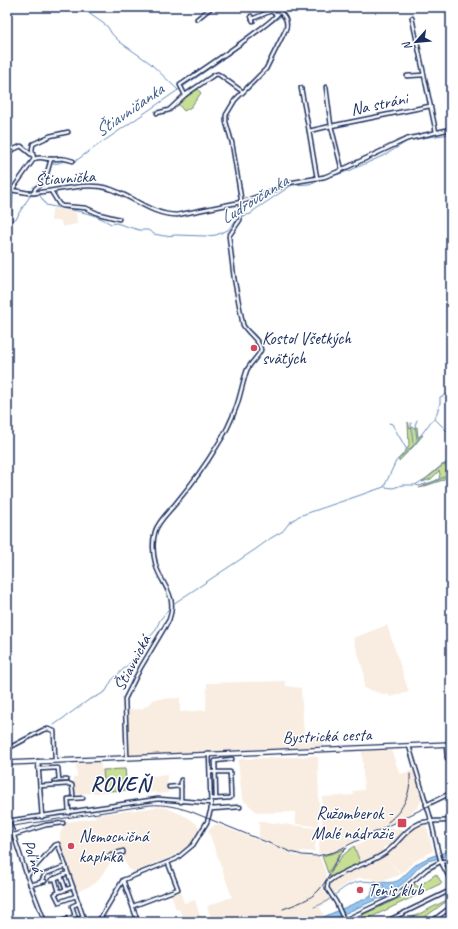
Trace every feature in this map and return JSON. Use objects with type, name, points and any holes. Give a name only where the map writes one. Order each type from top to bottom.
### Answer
[{"type":"main road","name":"Bystrická cesta","points":[[7,763],[449,744]]},
{"type":"street","points":[[197,19],[212,7]]},
{"type":"street","points":[[241,202],[232,144],[226,118],[230,106],[268,66],[287,27],[287,20],[276,7]]},
{"type":"street","points":[[252,19],[271,11],[277,15]]},
{"type":"street","points":[[185,95],[180,85],[214,62],[277,15],[282,13]]},
{"type":"street","name":"Na stráni","points":[[412,18],[436,132]]},
{"type":"street","points":[[157,113],[165,112],[173,107],[185,95],[216,74],[243,92]]},
{"type":"street","points":[[407,76],[424,75]]},
{"type":"street","name":"Na stráni","points":[[326,87],[332,126],[342,170]]},
{"type":"street","points":[[301,88],[317,178]]},
{"type":"street","name":"Na stráni","points":[[309,131],[430,106]]},
{"type":"street","name":"Štiavnička","points":[[7,190],[34,193],[88,186],[106,188],[116,191],[157,212],[168,215],[187,214],[241,202],[272,192],[288,183],[317,178],[342,170],[400,142],[451,129]]},
{"type":"street","points":[[24,148],[50,136],[68,132]]},
{"type":"street","points":[[12,190],[33,157],[33,144]]},
{"type":"street","points":[[8,152],[21,146],[33,157],[43,157],[51,162]]},
{"type":"street","points":[[34,193],[35,189],[44,180],[51,162],[63,157],[73,161]]},
{"type":"street","points":[[51,191],[59,204],[62,206],[86,208],[99,214],[120,219]]},
{"type":"street","name":"Štiavnická","points":[[127,757],[125,699],[141,667],[169,620],[172,607],[170,596],[156,565],[153,548],[155,531],[218,445],[237,406],[248,367],[261,350],[259,344],[243,325],[232,266],[229,236],[241,217],[241,202]]},
{"type":"street","points":[[7,750],[43,730],[48,729],[54,731],[55,760]]},
{"type":"street","name":"Bystrická cesta","points":[[449,744],[447,758],[451,759]]},
{"type":"street","points":[[409,745],[441,861],[451,881]]},
{"type":"street","points":[[98,922],[123,880],[177,858],[193,845],[207,822],[211,809],[209,754]]},
{"type":"street","points":[[216,799],[215,761],[232,760]]},
{"type":"street","points":[[38,761],[42,817]]},
{"type":"street","points":[[39,769],[58,768],[57,781],[67,780]]},
{"type":"street","points":[[8,821],[158,799],[181,802],[211,801],[230,798],[230,772],[210,772]]},
{"type":"street","points":[[181,780],[181,802]]},
{"type":"street","points":[[40,786],[70,784],[72,785],[72,795]]},
{"type":"street","points":[[169,787],[181,786]]},
{"type":"street","points":[[426,805],[451,793]]},
{"type":"street","points":[[69,813],[68,799],[83,798]]},
{"type":"street","points":[[211,809],[240,808]]},
{"type":"street","points":[[451,820],[421,823],[410,828],[386,852],[330,880],[326,886],[345,921],[396,896],[427,869],[441,861],[451,860]]},
{"type":"street","name":"Poľná","points":[[8,821],[30,885],[45,922]]},
{"type":"street","name":"Poľná","points":[[14,835],[51,824],[63,823]]},
{"type":"street","name":"Poľná","points":[[7,831],[12,830]]},
{"type":"street","points":[[27,876],[57,844],[60,846],[85,922]]},
{"type":"street","points":[[117,853],[123,853]]},
{"type":"street","points":[[107,857],[111,855]]},
{"type":"street","points":[[133,906],[178,890],[168,862]]},
{"type":"street","points":[[41,882],[46,873],[66,866]]},
{"type":"street","points":[[51,880],[68,873]]},
{"type":"street","points":[[61,876],[66,890]]},
{"type":"street","points":[[55,878],[59,892]]},
{"type":"street","points":[[123,880],[138,922]]},
{"type":"street","name":"Poľná","points":[[30,885],[45,881]]},
{"type":"street","points":[[73,887],[55,894],[59,902],[76,896]]},
{"type":"street","points":[[384,922],[451,890]]},
{"type":"street","points":[[62,921],[75,916],[72,906],[79,903]]},
{"type":"street","points":[[431,922],[451,907]]},
{"type":"street","points":[[77,922],[76,920],[84,917]]},
{"type":"shaded area","points":[[52,208],[76,212],[77,224],[62,227],[61,221],[51,221]]},
{"type":"shaded area","points":[[387,625],[409,692],[390,697],[389,695],[364,688],[364,673],[353,638]]},
{"type":"shaded area","points":[[285,681],[286,686],[301,688],[304,736],[323,735],[323,746],[204,752],[127,760],[123,710],[142,709],[155,699],[180,698],[180,712],[206,710],[207,683]]},
{"type":"shaded area","points":[[391,750],[400,774],[415,770],[422,795],[421,802],[417,808],[411,813],[342,847],[333,851],[318,854],[322,820],[322,797],[354,795],[353,791],[364,790],[362,751]]},
{"type":"shaded area","points":[[315,756],[318,758],[318,826],[296,824],[295,812],[258,813],[242,799],[238,761],[240,759]]},
{"type":"shaded area","points":[[101,762],[101,769],[126,768],[127,791],[74,794],[73,777],[77,777],[76,764]]},
{"type":"shaded area","points":[[167,775],[168,793],[156,794],[156,792],[148,793],[148,791],[141,791],[141,776]]},
{"type":"shaded area","points":[[159,807],[167,808],[187,817],[197,824],[200,829],[191,844],[171,857],[134,872],[128,868],[122,856],[114,858],[96,883],[77,892],[60,843],[60,834],[66,822],[95,818],[95,815]]},
{"type":"shaded area","points":[[259,821],[316,828],[318,830],[314,852],[301,851],[301,854],[286,850],[259,838]]},
{"type":"shaded area","points":[[216,824],[298,856],[320,857],[327,880],[322,888],[330,898],[331,897],[333,899],[320,907],[324,916],[311,922],[212,922],[207,906],[232,897],[208,830]]},
{"type":"shaded area","points":[[423,825],[427,827],[433,851],[415,861],[401,874],[389,860],[400,875],[382,881],[360,878],[358,875],[359,878],[344,885],[332,895],[328,885],[329,882],[386,855],[408,833]]},
{"type":"shaded area","points":[[392,827],[401,829],[403,832],[388,848],[385,846],[382,852],[360,862],[354,846]]},
{"type":"shaded area","points":[[180,891],[184,903],[195,900],[202,922],[184,922],[179,909],[176,910],[171,894]]},
{"type":"green space","points":[[197,88],[201,93],[191,107],[184,111],[178,104],[185,96]]},
{"type":"green space","points":[[408,422],[410,429],[412,427],[417,427],[418,437],[423,435],[399,461],[399,459],[398,460],[409,446]]},
{"type":"green space","points":[[451,461],[451,475],[448,475],[443,480],[419,488],[439,479],[439,471],[431,479],[422,482],[442,465]]},
{"type":"green space","points":[[125,769],[127,790],[105,791],[103,770]]},
{"type":"green space","points":[[354,846],[360,862],[330,877],[329,875],[341,857]]},
{"type":"green space","points":[[346,848],[339,855],[328,873],[322,856]]},
{"type":"green space","points":[[436,874],[442,883],[361,922],[364,919],[362,915],[399,898],[415,884],[418,887]]},
{"type":"green space","points":[[451,898],[418,922],[403,922]]},
{"type":"water","points":[[451,851],[451,855],[428,861],[420,866],[406,881],[390,893],[386,898],[377,899],[326,922],[312,922],[376,894],[384,886],[373,883],[374,881],[391,882],[400,880],[418,863]]},
{"type":"waterway","points":[[83,7],[87,12],[107,26],[120,42],[150,63],[178,90]]},
{"type":"waterway","name":"Štiavničanka","points":[[45,160],[51,163],[58,163],[66,160],[73,163],[216,64],[280,17],[288,10],[288,7]]},
{"type":"waterway","name":"Ludrovčanka","points":[[414,139],[451,134]]},
{"type":"waterway","name":"Ludrovčanka","points":[[12,220],[17,218],[30,196],[39,194],[46,205],[88,213],[111,224],[116,223],[139,230],[148,230],[154,234],[164,236],[216,235],[228,230],[239,217],[251,214],[253,211],[292,185],[309,184],[351,170],[385,155],[411,139]]},
{"type":"waterway","name":"Štiavničanka","points":[[15,189],[31,165]]},
{"type":"waterway","name":"Štiavničanka","points":[[7,225],[12,220],[13,192]]},
{"type":"waterway","points":[[435,419],[440,403],[440,397],[448,394]]},
{"type":"waterway","points":[[173,604],[283,531],[289,523],[299,516],[384,487],[396,461],[413,446],[432,420],[435,419],[449,433]]},
{"type":"waterway","points":[[417,420],[415,425],[417,439]]},
{"type":"waterway","points":[[389,423],[392,424],[407,450]]},
{"type":"waterway","points":[[411,423],[413,443]]},
{"type":"waterway","points":[[385,487],[393,488],[402,485],[415,485],[430,476],[443,465],[448,465],[451,462]]},
{"type":"waterway","points":[[416,485],[419,486],[441,479],[451,469]]},
{"type":"waterway","points":[[54,725],[90,699],[106,691],[112,680],[134,659],[171,606]]},
{"type":"waterway","points":[[314,907],[355,883],[363,881],[373,882]]},
{"type":"waterway","points":[[371,896],[374,883]]},
{"type":"railway","points":[[388,822],[394,817],[405,801],[408,794],[410,774]]},
{"type":"railway","points":[[7,827],[150,805],[166,805],[192,812],[291,852],[302,855],[317,856],[334,852],[451,795]]},
{"type":"railway","points":[[283,909],[302,901],[319,890],[338,857],[347,848]]},
{"type":"place","name":"Kostol Všetkých svätých","points":[[254,348]]},
{"type":"place","name":"Ružomberok - Malé nádražie","points":[[402,823]]},
{"type":"place","name":"Nemocničná kaplnka","points":[[71,846]]},
{"type":"place","name":"Tenis klub","points":[[360,890]]},
{"type":"district","name":"ROVEŇ","points":[[120,784]]}]
